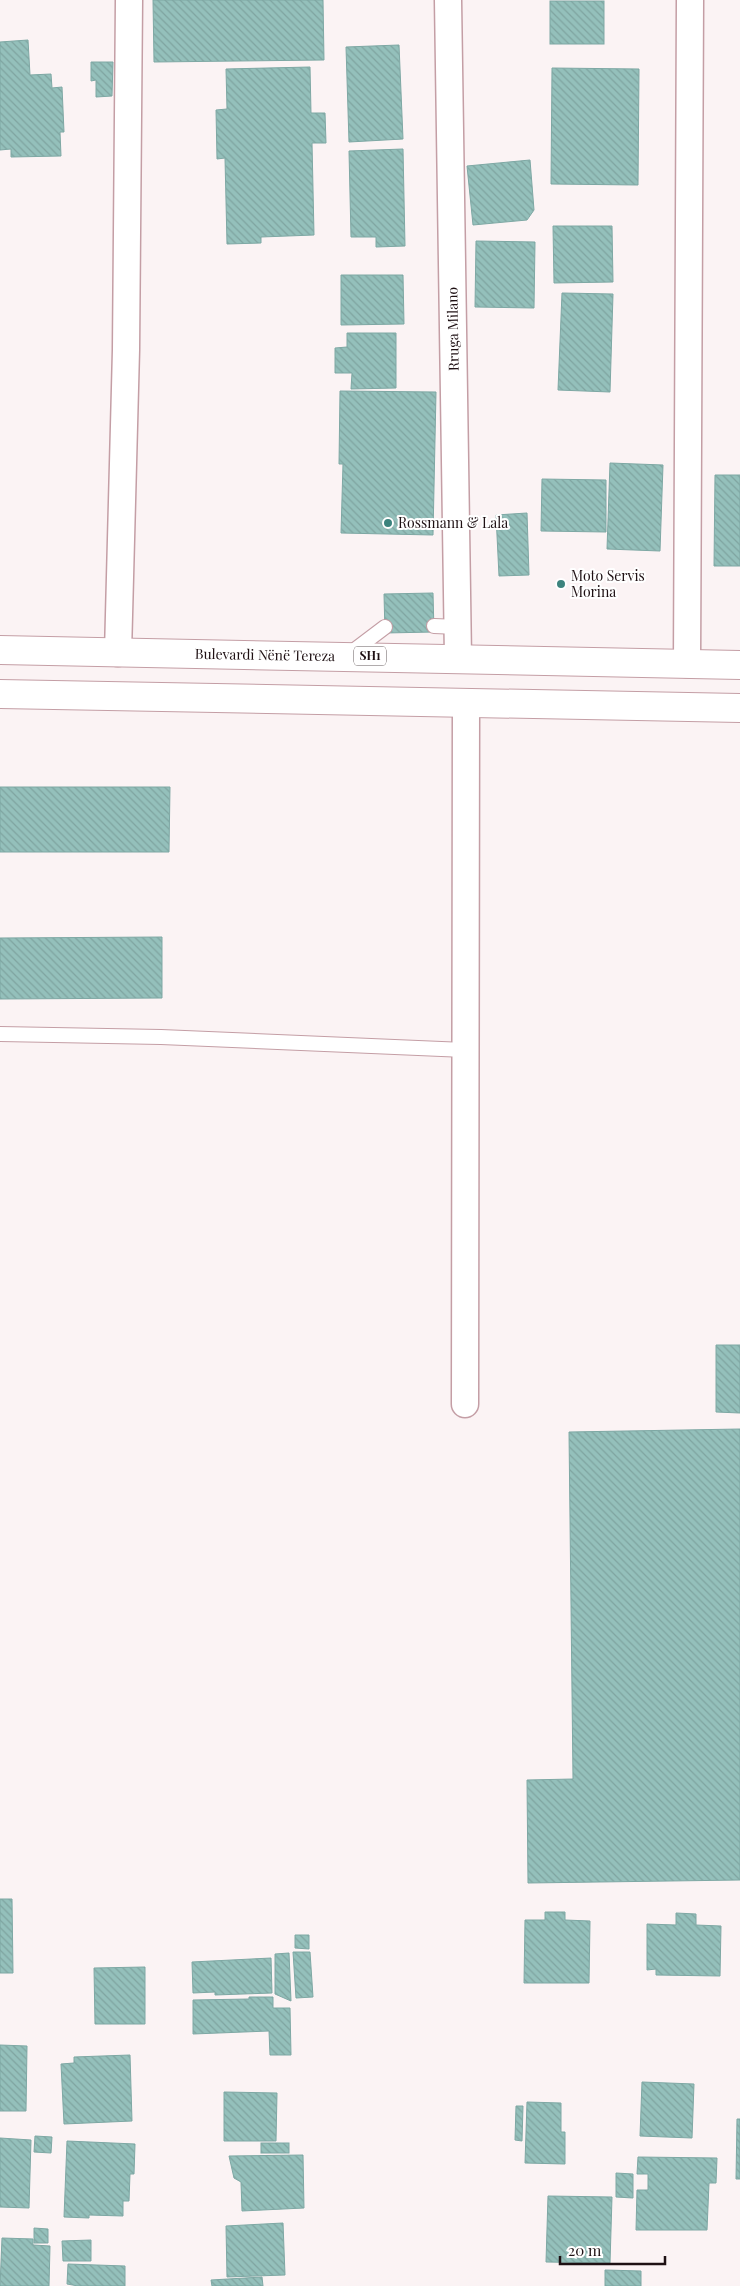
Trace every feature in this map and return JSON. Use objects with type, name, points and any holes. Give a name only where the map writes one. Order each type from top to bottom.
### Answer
[{"type":"main road","name":"Bulevardi Nënë Tereza","points":[[0,650],[740,665]]},
{"type":"main road","points":[[0,694],[740,708]]},
{"type":"street","points":[[118,652],[126,350],[129,0]]},
{"type":"street","name":"Rruga Milano","points":[[448,0],[446,627],[458,658]]},
{"type":"street","points":[[687,664],[690,0]]},
{"type":"street","points":[[465,1404],[466,703]]},
{"type":"lane","points":[[347,656],[385,627]]},
{"type":"lane","points":[[0,1034],[161,1037],[465,1050]]},
{"type":"building","points":[[153,0],[323,0],[324,60],[154,62]]},
{"type":"building","points":[[550,1],[604,1],[604,44],[550,44]]},
{"type":"building","points":[[28,40],[30,75],[51,74],[52,88],[62,87],[64,132],[60,132],[61,156],[11,157],[11,149],[0,150],[0,42]]},
{"type":"building","points":[[399,45],[403,139],[349,142],[346,47]]},
{"type":"building","points":[[91,62],[113,62],[112,96],[96,97],[96,80],[91,81]]},
{"type":"building","points":[[310,67],[311,113],[325,113],[326,143],[312,143],[314,235],[261,237],[261,243],[227,244],[225,158],[217,159],[216,110],[227,109],[226,69]]},
{"type":"building","points":[[552,68],[639,69],[638,185],[551,184]]},
{"type":"building","points":[[403,149],[405,246],[376,247],[376,237],[351,237],[349,151]]},
{"type":"building","points":[[530,160],[534,210],[527,220],[473,225],[467,166]]},
{"type":"building","points":[[553,226],[612,226],[613,282],[554,283]]},
{"type":"building","points":[[476,241],[535,242],[534,308],[475,307]]},
{"type":"building","points":[[341,275],[403,275],[404,324],[341,325]]},
{"type":"building","points":[[562,293],[613,294],[610,392],[558,390]]},
{"type":"building","points":[[347,333],[396,333],[396,388],[351,389],[352,373],[335,373],[335,348],[347,347]]},
{"type":"building","points":[[340,391],[436,392],[433,535],[341,533],[343,464],[339,464]]},
{"type":"building","points":[[610,463],[663,465],[660,551],[607,549]]},
{"type":"building","points":[[715,475],[740,475],[740,566],[714,566]]},
{"type":"building","points":[[542,479],[606,480],[606,532],[541,531]]},
{"type":"building","points":[[527,513],[529,575],[499,576],[496,515]]},
{"type":"building","points":[[433,593],[434,632],[385,633],[384,594]]},
{"type":"building","points":[[0,787],[170,787],[169,852],[0,852]]},
{"type":"building","points":[[162,937],[162,998],[0,999],[0,938]]},
{"type":"building","points":[[716,1345],[740,1345],[740,1413],[716,1412]]},
{"type":"building","points":[[740,1429],[740,1880],[528,1883],[527,1780],[573,1779],[569,1432]]},
{"type":"building","points":[[0,1899],[12,1899],[13,1973],[0,1973]]},
{"type":"building","points":[[545,1912],[565,1912],[565,1920],[590,1921],[589,1983],[524,1983],[525,1920],[545,1920]]},
{"type":"building","points":[[676,1913],[696,1914],[696,1925],[721,1926],[720,1976],[656,1975],[656,1969],[647,1970],[647,1924],[676,1925]]},
{"type":"building","points":[[295,1935],[309,1935],[309,1949],[295,1948]]},
{"type":"building","points":[[293,1952],[310,1952],[313,1997],[296,1998]]},
{"type":"building","points":[[289,1953],[291,2001],[275,1994],[275,1954]]},
{"type":"building","points":[[271,1958],[272,1993],[215,1995],[215,1992],[193,1993],[192,1962]]},
{"type":"building","points":[[145,1967],[145,2024],[95,2024],[94,1968]]},
{"type":"building","points":[[249,1997],[273,1997],[273,2008],[290,2008],[291,2055],[270,2055],[269,2031],[193,2034],[193,2000],[249,1999]]},
{"type":"building","points":[[0,2045],[27,2046],[26,2111],[0,2111]]},
{"type":"building","points":[[130,2055],[132,2121],[64,2124],[61,2064],[74,2063],[74,2057]]},
{"type":"building","points":[[642,2082],[694,2084],[692,2138],[640,2136]]},
{"type":"building","points":[[224,2092],[277,2093],[276,2141],[224,2141]]},
{"type":"building","points":[[527,2102],[561,2103],[561,2132],[565,2132],[565,2164],[525,2163]]},
{"type":"building","points":[[516,2106],[523,2106],[522,2141],[515,2140]]},
{"type":"building","points":[[737,2119],[740,2119],[740,2179],[736,2179]]},
{"type":"building","points":[[35,2136],[52,2137],[51,2153],[34,2152]]},
{"type":"building","points":[[0,2138],[31,2140],[29,2208],[0,2207]]},
{"type":"building","points":[[67,2141],[135,2144],[134,2174],[130,2174],[129,2201],[123,2201],[123,2216],[89,2215],[89,2218],[64,2217]]},
{"type":"building","points":[[261,2143],[289,2143],[289,2153],[261,2153]]},
{"type":"building","points":[[303,2155],[304,2208],[242,2211],[241,2182],[234,2178],[229,2156]]},
{"type":"building","points":[[638,2157],[717,2158],[716,2183],[709,2183],[707,2230],[636,2230],[637,2190],[648,2190],[648,2174],[637,2174]]},
{"type":"building","points":[[616,2173],[633,2174],[633,2198],[616,2197]]},
{"type":"building","points":[[548,2196],[612,2197],[610,2263],[546,2262]]},
{"type":"building","points":[[283,2223],[285,2275],[227,2277],[226,2226]]},
{"type":"building","points":[[34,2228],[48,2229],[48,2243],[34,2243]]},
{"type":"building","points":[[2,2238],[33,2239],[33,2245],[50,2246],[49,2286],[0,2286]]},
{"type":"building","points":[[91,2240],[91,2261],[63,2261],[62,2241]]},
{"type":"building","points":[[68,2264],[125,2266],[125,2286],[78,2286],[67,2284]]},
{"type":"building","points":[[605,2270],[641,2271],[641,2286],[605,2286]]},
{"type":"building","points":[[262,2277],[263,2286],[212,2286],[211,2280]]},
{"type":"place","name":"Rossmann & Lala","points":[[388,523]]},
{"type":"place","name":"Moto Servis Morina","points":[[561,584]]}]
